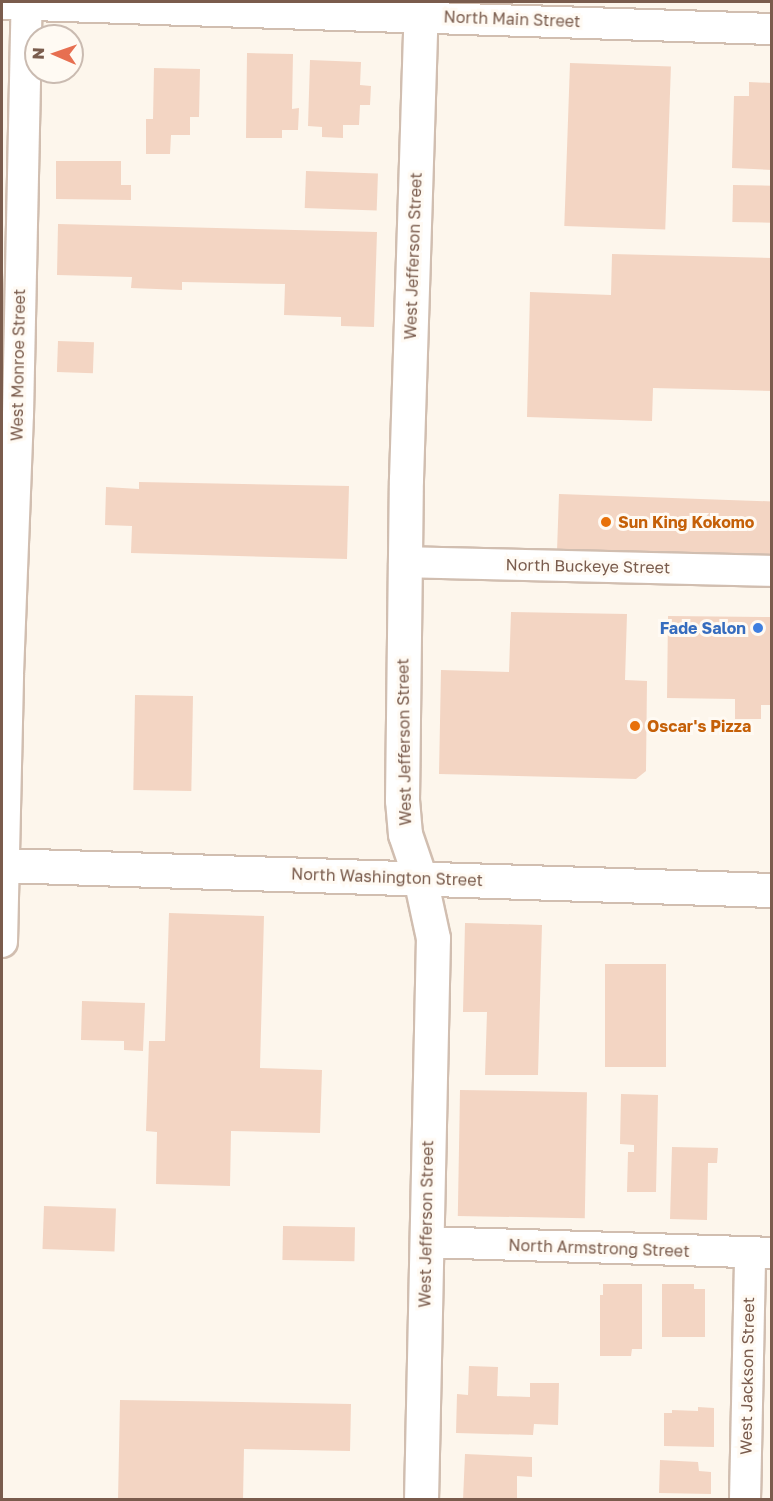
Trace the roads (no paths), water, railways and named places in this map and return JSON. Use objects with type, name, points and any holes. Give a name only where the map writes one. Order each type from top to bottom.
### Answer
[{"type":"street","name":"North Main Street","points":[[18,3],[421,9],[771,29]]},
{"type":"street","name":"West Monroe Street","points":[[2,942],[8,659],[18,415],[18,3]]},
{"type":"street","name":"West Jefferson Street","points":[[421,9],[404,562],[402,800],[405,834],[420,878],[433,938],[421,1500]]},
{"type":"street","name":"North Buckeye Street","points":[[404,562],[771,571]]},
{"type":"street","name":"North Washington Street","points":[[3,865],[771,890]]},
{"type":"street","name":"North Armstrong Street","points":[[426,1242],[761,1253]]},
{"type":"street","name":"West Jackson Street","points":[[745,1500],[761,1253]]},
{"type":"place","name":"Sun King Kokomo","points":[[606,522]]},
{"type":"place","name":"Fade Salon","points":[[758,628]]},
{"type":"place","name":"Oscar's Pizza","points":[[635,726]]}]
